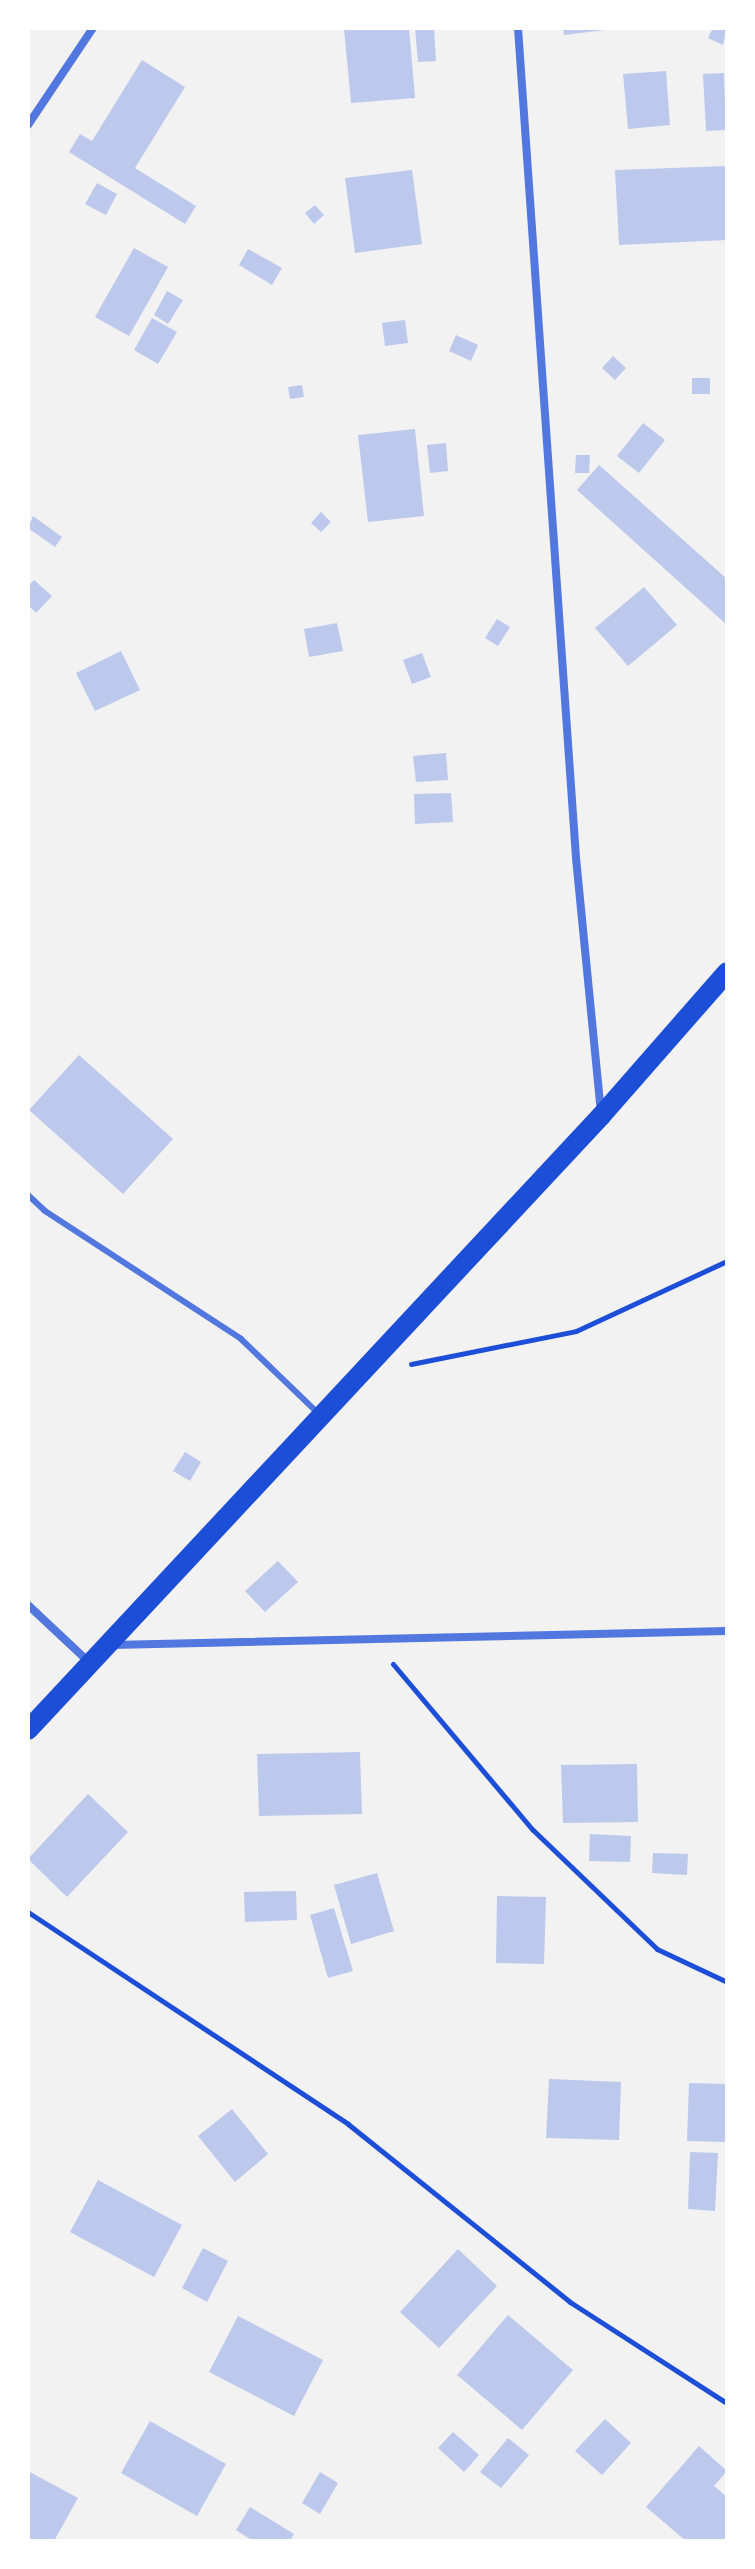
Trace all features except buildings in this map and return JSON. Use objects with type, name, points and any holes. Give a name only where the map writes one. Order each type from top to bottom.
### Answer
[{"type":"main road","points":[[28,1730],[354,1375],[601,1116],[727,972]]},
{"type":"street","points":[[28,125],[93,28]]},
{"type":"street","points":[[518,28],[576,858],[601,1116]]},
{"type":"street","points":[[28,1605],[90,1664]]},
{"type":"street","points":[[107,1645],[727,1631]]},
{"type":"lane","points":[[28,1195],[45,1211],[241,1339],[319,1414]]},
{"type":"path","points":[[354,1375],[576,1331],[727,1261]]},
{"type":"path","points":[[372,1639],[533,1830],[657,1949],[727,1982]]},
{"type":"path","points":[[28,1912],[348,2124],[570,2302],[727,2403]]}]
